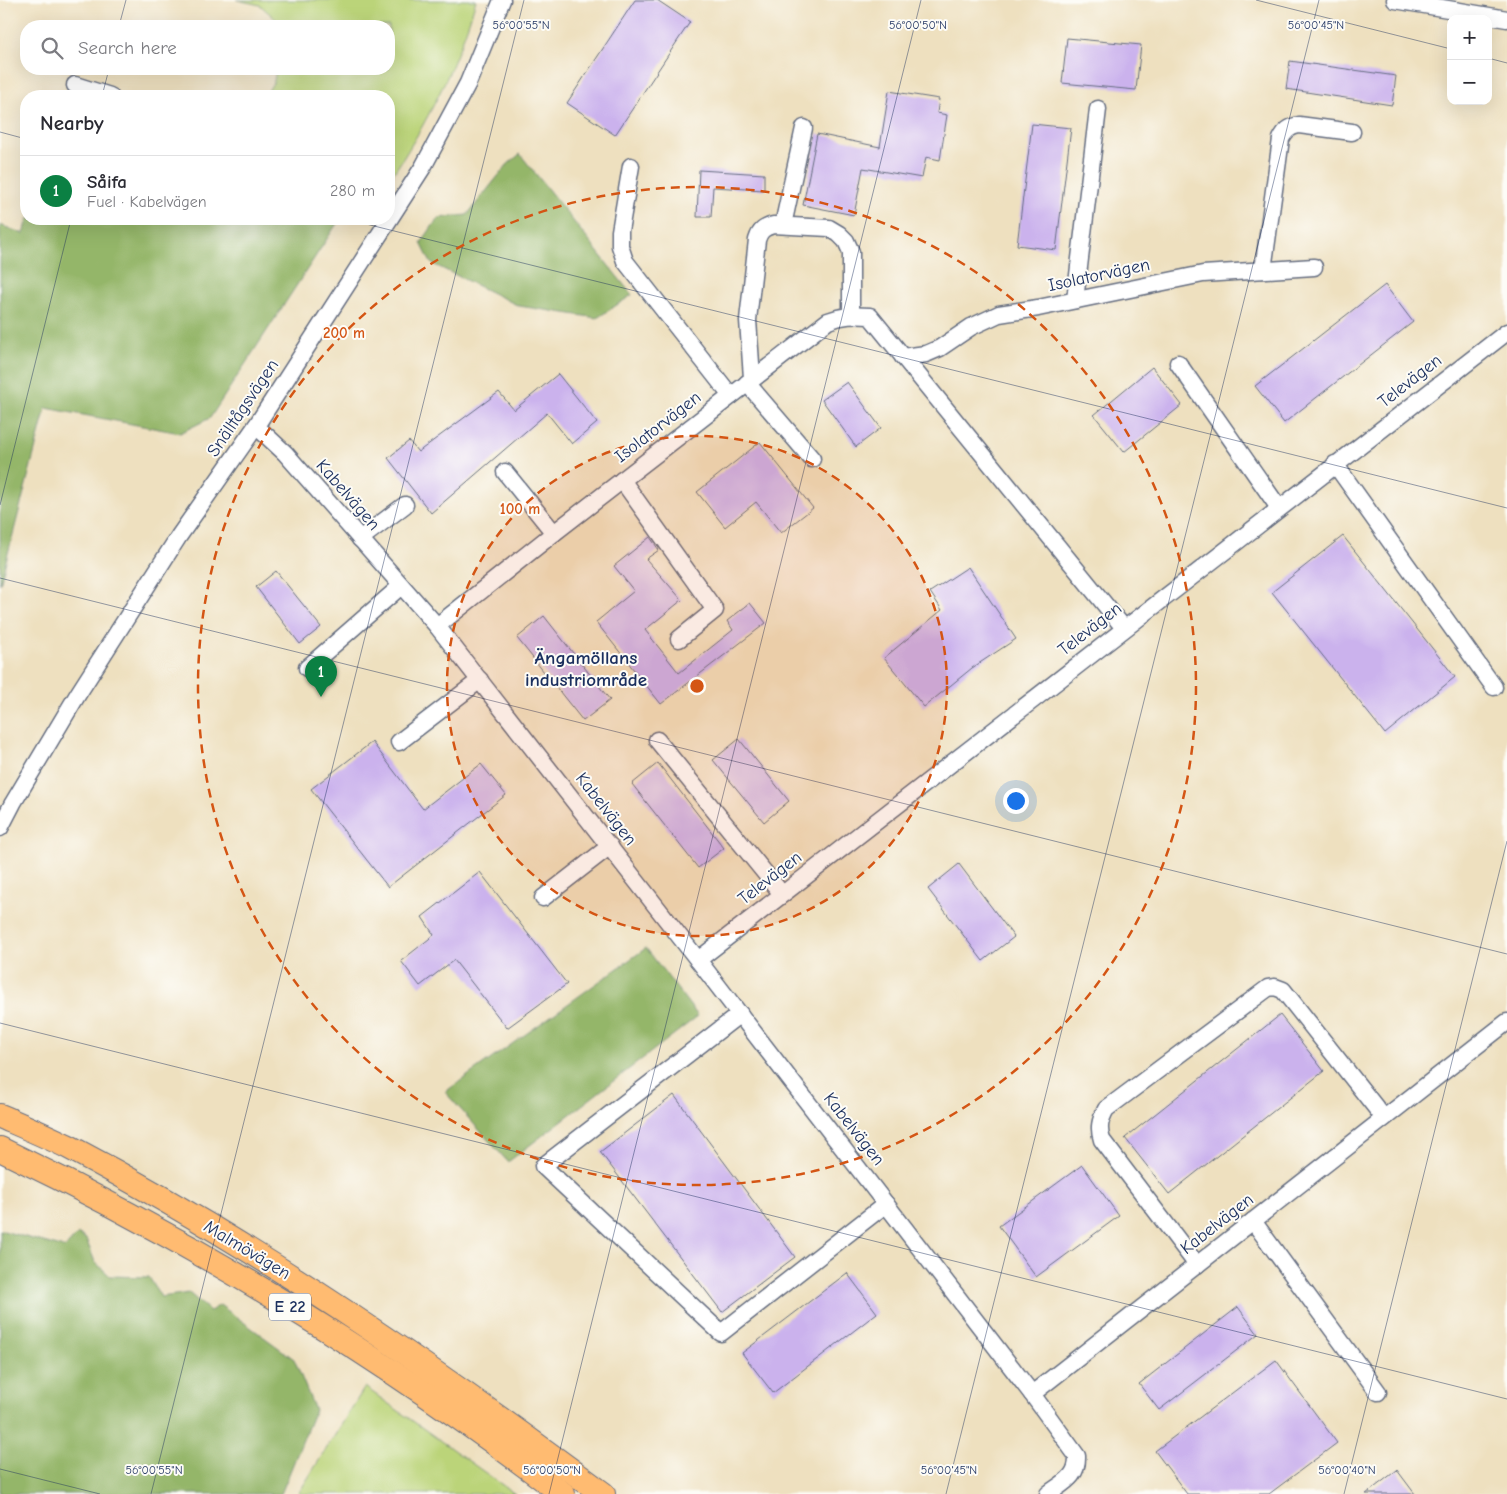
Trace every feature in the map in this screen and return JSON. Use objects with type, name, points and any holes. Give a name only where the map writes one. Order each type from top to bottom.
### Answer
[{"type":"highway","name":"E 22","points":[[0,1108],[67,1146]]},
{"type":"highway","name":"Malmövägen","points":[[0,1116],[67,1146],[169,1203],[348,1313],[429,1368],[603,1494]]},
{"type":"highway","name":"Malmövägen","points":[[0,1149],[138,1219],[255,1285],[394,1373],[515,1457],[563,1494]]},
{"type":"street","name":"Snälltågsvägen","points":[[395,209],[438,142],[468,83],[502,0]]},
{"type":"street","points":[[1395,0],[1507,19]]},
{"type":"street","points":[[75,85],[91,90]]},
{"type":"street","points":[[1074,300],[1098,109]]},
{"type":"street","points":[[1263,270],[1281,139],[1285,132],[1292,126],[1299,125],[1352,132]]},
{"type":"street","points":[[783,226],[804,128]]},
{"type":"street","points":[[631,166],[620,231],[620,246],[625,261],[732,396]]},
{"type":"street","name":"Snälltågsvägen","points":[[0,828],[78,694],[180,536],[256,426],[385,225]]},
{"type":"street","points":[[812,458],[749,381],[748,320],[757,240],[760,231],[773,225],[829,228],[846,241],[851,252],[851,314],[870,316],[1124,628]]},
{"type":"street","name":"Isolatorvägen","points":[[903,357],[926,354],[933,351],[971,327],[999,314],[1038,308],[1203,274],[1314,267]]},
{"type":"street","name":"Isolatorvägen","points":[[437,626],[828,321],[851,314]]},
{"type":"street","name":"Televägen","points":[[698,960],[1334,464],[1507,332]]},
{"type":"street","points":[[1178,363],[1279,508]]},
{"type":"street","name":"Kabelvägen","points":[[256,426],[285,454],[437,626],[610,846],[1032,1394],[1507,1022]]},
{"type":"street","points":[[1334,464],[1494,687]]},
{"type":"street","points":[[505,472],[554,533]]},
{"type":"street","points":[[622,480],[715,610],[679,640]]},
{"type":"street","points":[[360,539],[405,505]]},
{"type":"street","points":[[306,668],[401,586]]},
{"type":"street","points":[[399,742],[480,680]]},
{"type":"street","points":[[657,740],[782,894]]},
{"type":"street","points":[[543,898],[610,846]]},
{"type":"street","points":[[1197,1265],[1102,1140],[1099,1131],[1100,1119],[1106,1109],[1268,988],[1276,987],[1284,990],[1384,1118]]},
{"type":"street","points":[[740,1014],[543,1166],[721,1333],[886,1204]]},
{"type":"street","points":[[1253,1221],[1378,1392]]},
{"type":"street","points":[[1032,1394],[1077,1456],[1078,1467],[1073,1474],[1048,1494]]},
{"type":"green space","points":[[237,0],[476,0],[460,47],[440,93],[395,171],[395,90],[269,90],[275,75],[395,75],[395,20],[277,20],[260,5]]},
{"type":"green space","points":[[520,154],[632,295],[597,318],[519,306],[431,263],[421,243],[438,218],[467,215],[507,165]]},
{"type":"green space","points":[[0,225],[24,234],[26,225],[336,225],[210,418],[180,433],[46,408],[0,584]]},
{"type":"green space","points":[[646,948],[698,1016],[508,1162],[445,1092]]},
{"type":"green space","points":[[0,1230],[65,1248],[78,1234],[86,1239],[95,1262],[110,1276],[149,1277],[161,1297],[189,1293],[210,1311],[220,1305],[294,1359],[315,1410],[281,1494],[0,1494]]},
{"type":"green space","points":[[365,1387],[515,1494],[298,1494]]},
{"type":"building","points":[[635,0],[657,0],[690,22],[615,135],[567,103]]},
{"type":"building","points":[[1067,38],[1141,45],[1136,90],[1062,83]]},
{"type":"building","points":[[1290,61],[1396,76],[1392,105],[1286,89]]},
{"type":"building","points":[[889,91],[939,99],[937,113],[947,115],[940,160],[926,157],[922,178],[863,168],[854,215],[803,205],[817,134],[880,147]]},
{"type":"building","points":[[1032,124],[1071,128],[1056,250],[1017,245]]},
{"type":"building","points":[[699,170],[764,174],[764,190],[713,187],[711,217],[697,217]]},
{"type":"building","points":[[1385,285],[1413,322],[1284,423],[1255,386]]},
{"type":"building","points":[[1152,367],[1182,405],[1124,452],[1094,415]]},
{"type":"building","points":[[558,374],[597,423],[572,444],[547,413],[431,513],[388,458],[409,441],[418,452],[499,392],[514,410]]},
{"type":"building","points":[[847,382],[881,428],[856,447],[822,400]]},
{"type":"building","points":[[760,442],[813,508],[781,533],[756,502],[725,527],[697,492]]},
{"type":"building","points":[[1343,536],[1455,677],[1385,734],[1272,592]]},
{"type":"building","points":[[650,537],[659,550],[646,559],[682,600],[645,630],[679,673],[733,630],[727,621],[750,603],[766,623],[661,704],[596,622],[634,591],[614,566]]},
{"type":"building","points":[[968,567],[1016,639],[972,668],[924,707],[884,658],[942,610],[930,592]]},
{"type":"building","points":[[276,571],[321,627],[300,644],[256,587]]},
{"type":"building","points":[[544,616],[610,700],[583,721],[517,638]]},
{"type":"building","points":[[739,739],[789,801],[764,822],[713,760]]},
{"type":"building","points":[[372,742],[423,809],[481,764],[506,795],[388,887],[311,789]]},
{"type":"building","points":[[658,763],[724,848],[698,868],[632,784]]},
{"type":"building","points":[[959,864],[1014,937],[983,961],[928,889]]},
{"type":"building","points":[[480,872],[567,984],[507,1028],[454,960],[420,986],[401,961],[434,935],[422,917]]},
{"type":"building","points":[[1280,1015],[1324,1071],[1169,1194],[1125,1138]]},
{"type":"building","points":[[674,1095],[795,1257],[722,1312],[600,1152]]},
{"type":"building","points":[[1082,1165],[1119,1216],[1036,1277],[999,1226]]},
{"type":"building","points":[[847,1273],[877,1313],[773,1393],[742,1353]]},
{"type":"building","points":[[1238,1307],[1258,1334],[1159,1410],[1139,1384]]},
{"type":"building","points":[[1276,1360],[1337,1443],[1269,1494],[1187,1494],[1155,1451]]},
{"type":"building","points":[[1397,1470],[1415,1494],[1366,1494]]},
{"type":"place","name":"Såifa","points":[[321,697]]},
{"type":"district","name":"Ängamöllans industriområde","points":[[586,669]]}]
